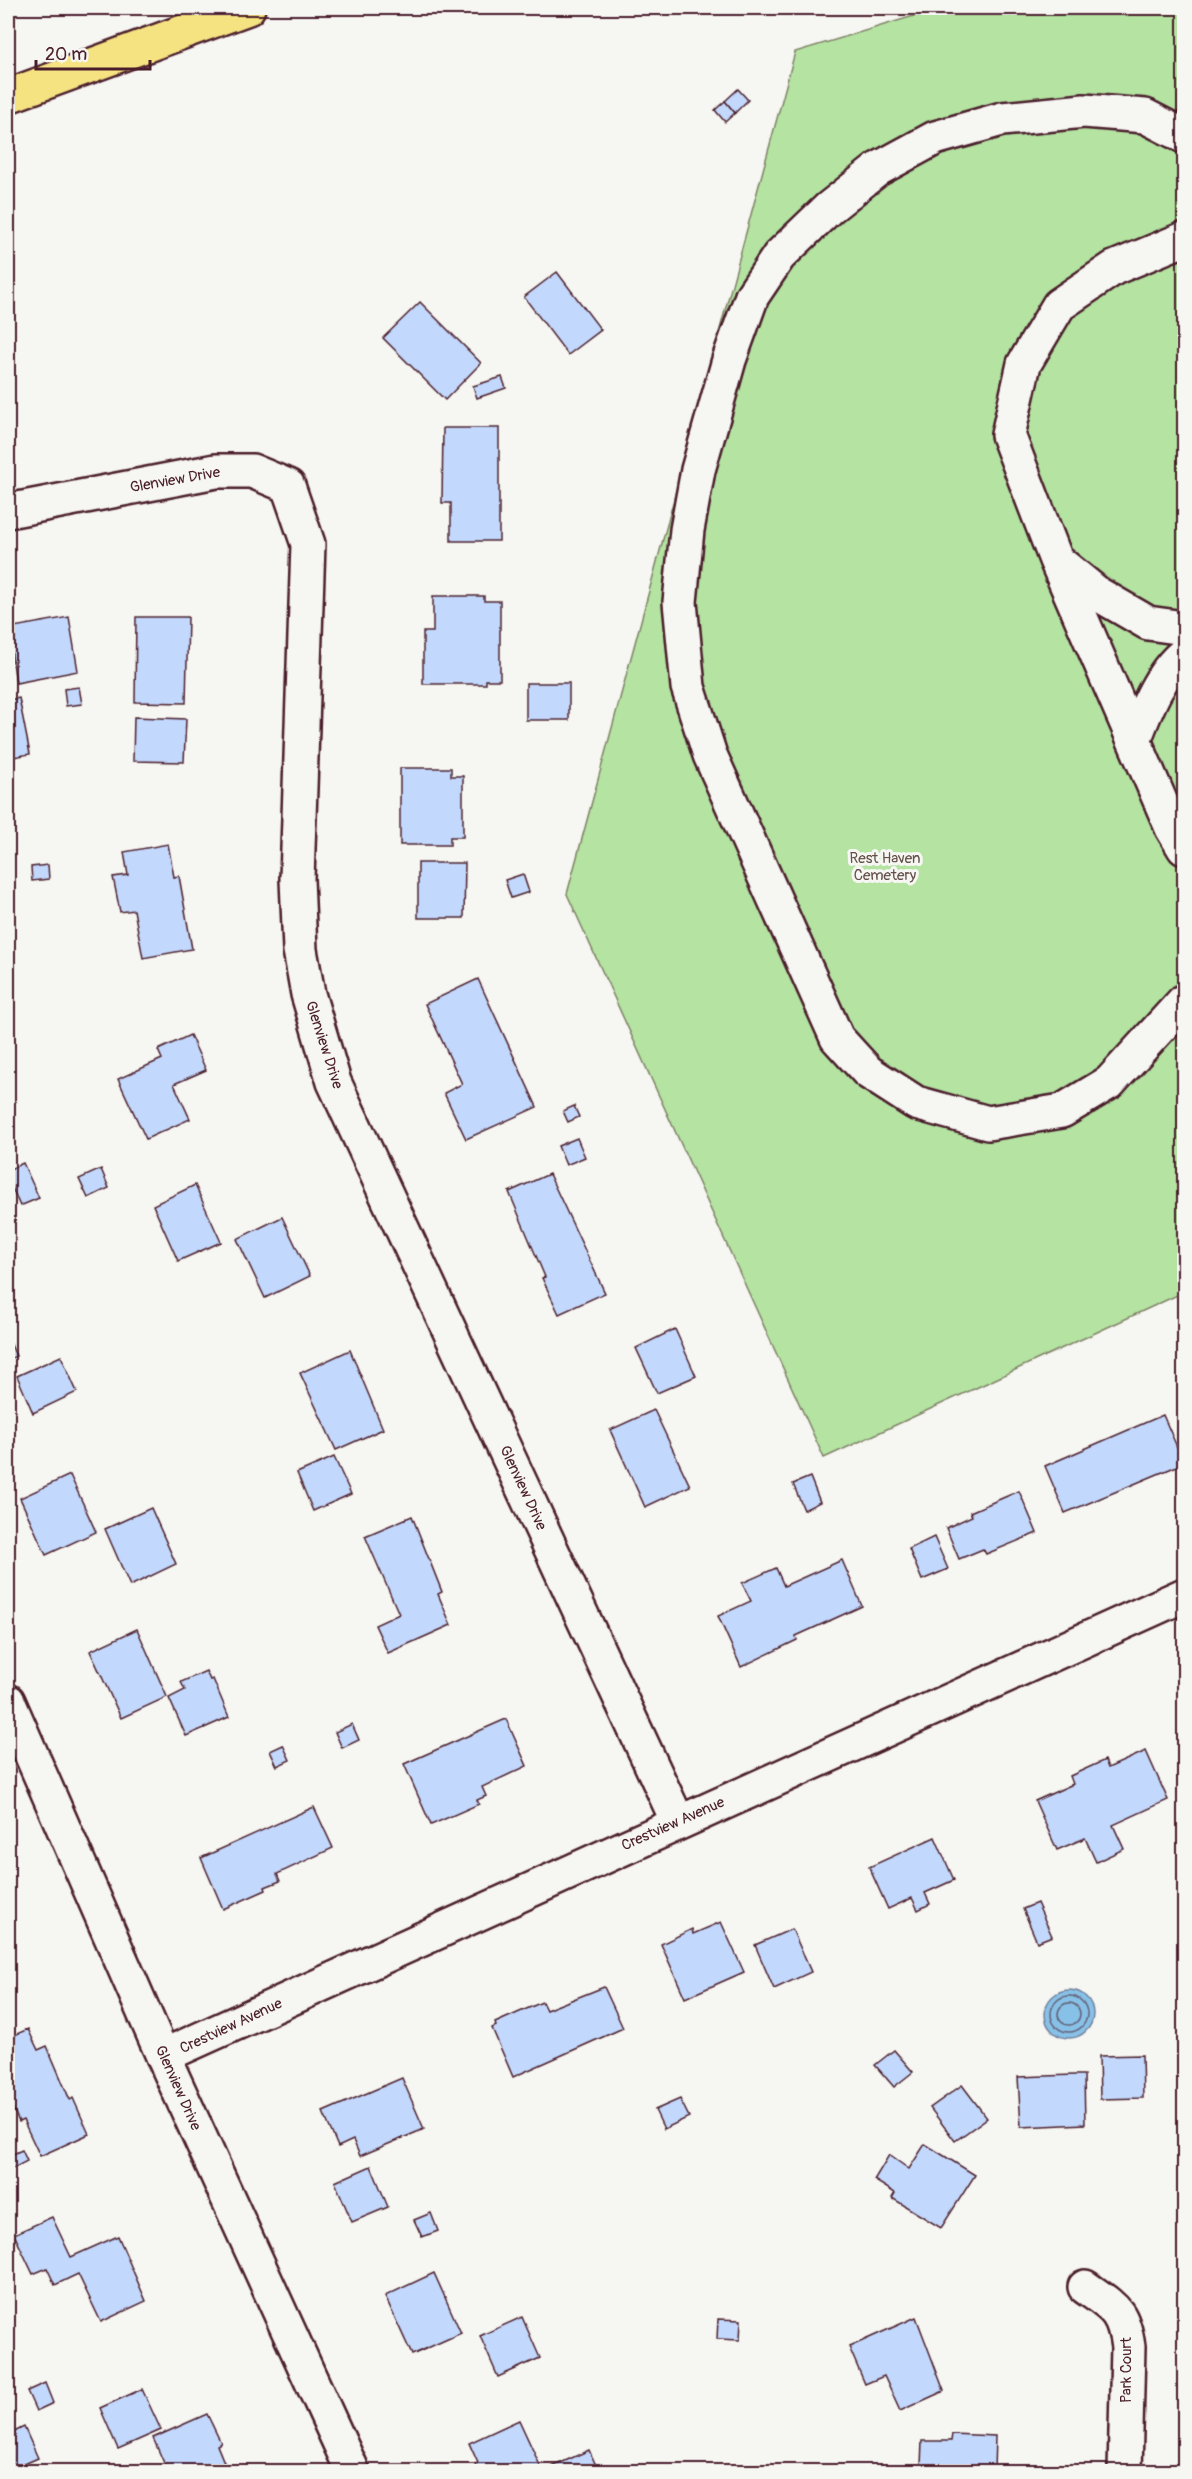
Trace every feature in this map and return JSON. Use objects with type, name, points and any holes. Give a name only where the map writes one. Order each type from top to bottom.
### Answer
[{"type":"highway","points":[[8,96],[248,8]]},
{"type":"street","points":[[1185,136],[1145,116],[1084,111],[1002,118],[935,138],[878,169],[829,208],[779,256],[752,296],[729,360],[698,470],[687,530],[680,602],[688,687],[710,754],[837,1038],[868,1072],[916,1103],[988,1123],[1062,1111],[1110,1082],[1185,1001]]},
{"type":"street","points":[[1185,239],[1114,268],[1059,305],[1024,364],[1008,435],[1056,560],[1173,828],[1185,848]]},
{"type":"street","name":"Glenview Drive","points":[[8,511],[216,471],[252,471],[288,486],[308,544],[297,879],[300,950],[320,1040],[334,1082],[678,1822]]},
{"type":"street","points":[[1056,560],[1098,594],[1148,623],[1185,628]]},
{"type":"street","points":[[1135,738],[1146,709],[1175,661],[1185,654]]},
{"type":"street","name":"Crestview Avenue","points":[[164,2056],[1185,1595]]},
{"type":"street","name":"Glenview Drive","points":[[8,1701],[164,2056],[353,2472]]},
{"type":"street","name":"Park Court","points":[[1085,2287],[1117,2310],[1126,2328],[1128,2348],[1125,2472]]},
{"type":"green space","name":"Rest Haven Cemetery","points":[[940,8],[1184,8],[1184,1292],[824,1458],[567,894],[795,52]]},
{"type":"water","points":[[1064,1990],[1074,1990],[1086,1997],[1093,2009],[1093,2019],[1086,2031],[1074,2038],[1064,2038],[1049,2027],[1045,2019],[1045,2009],[1056,1994]]},
{"type":"building","points":[[738,89],[748,100],[735,113],[725,101]]},
{"type":"building","points":[[725,101],[735,113],[725,122],[715,110]]},
{"type":"building","points":[[557,272],[601,330],[568,355],[524,297]]},
{"type":"building","points":[[420,302],[481,363],[445,400],[383,338]]},
{"type":"building","points":[[502,377],[506,388],[477,398],[473,386]]},
{"type":"building","points":[[443,428],[499,428],[499,541],[451,541],[451,503],[442,503]]},
{"type":"building","points":[[433,596],[484,596],[484,601],[500,601],[500,680],[486,680],[486,684],[423,684],[423,632],[433,632]]},
{"type":"building","points":[[69,617],[78,671],[16,683],[8,628]]},
{"type":"building","points":[[136,617],[188,617],[186,703],[135,702]]},
{"type":"building","points":[[526,683],[569,683],[569,720],[526,720]]},
{"type":"building","points":[[79,687],[82,704],[66,706],[64,689]]},
{"type":"building","points":[[19,698],[30,754],[8,758],[8,700]]},
{"type":"building","points":[[134,717],[186,719],[184,762],[133,761]]},
{"type":"building","points":[[400,768],[451,768],[451,776],[463,776],[463,837],[450,837],[450,845],[400,845]]},
{"type":"building","points":[[168,844],[174,877],[179,876],[192,949],[143,958],[134,910],[120,912],[113,877],[128,875],[124,852]]},
{"type":"building","points":[[418,863],[465,863],[464,918],[418,918]]},
{"type":"building","points":[[48,865],[49,879],[32,881],[31,867]]},
{"type":"building","points":[[523,874],[529,892],[511,898],[505,880]]},
{"type":"building","points":[[478,979],[537,1107],[466,1139],[444,1093],[462,1084],[425,1004]]},
{"type":"building","points":[[190,1035],[206,1070],[174,1084],[190,1119],[146,1139],[118,1079],[162,1059],[158,1050]]},
{"type":"building","points":[[574,1106],[579,1117],[568,1122],[563,1111]]},
{"type":"building","points":[[577,1138],[585,1157],[566,1165],[558,1146]]},
{"type":"building","points":[[23,1163],[39,1198],[20,1206],[8,1179],[8,1170]]},
{"type":"building","points":[[101,1169],[109,1188],[88,1198],[79,1179]]},
{"type":"building","points":[[549,1174],[605,1293],[559,1314],[542,1278],[545,1277],[509,1192]]},
{"type":"building","points":[[195,1185],[221,1242],[178,1261],[153,1205]]},
{"type":"building","points":[[282,1217],[310,1276],[265,1298],[237,1239]]},
{"type":"building","points":[[675,1329],[696,1376],[657,1393],[636,1348]]},
{"type":"building","points":[[8,1338],[16,1356],[8,1360]]},
{"type":"building","points":[[350,1350],[383,1429],[336,1450],[300,1373]]},
{"type":"building","points":[[61,1356],[77,1392],[33,1413],[17,1376]]},
{"type":"building","points":[[654,1410],[690,1486],[645,1507],[610,1430]]},
{"type":"building","points":[[1163,1415],[1184,1463],[1065,1513],[1045,1466]]},
{"type":"building","points":[[334,1457],[351,1494],[313,1511],[297,1473]]},
{"type":"building","points":[[70,1475],[96,1532],[46,1555],[20,1498]]},
{"type":"building","points":[[810,1477],[820,1502],[804,1510],[793,1484]]},
{"type":"building","points":[[1019,1491],[1037,1533],[986,1554],[983,1549],[959,1559],[946,1528],[972,1516],[970,1512]]},
{"type":"building","points":[[151,1508],[176,1564],[130,1586],[105,1529]]},
{"type":"building","points":[[412,1516],[442,1592],[438,1594],[451,1625],[388,1653],[375,1625],[399,1614],[365,1536]]},
{"type":"building","points":[[934,1537],[948,1569],[922,1580],[909,1549]]},
{"type":"building","points":[[842,1560],[862,1606],[796,1636],[797,1640],[741,1667],[718,1616],[751,1601],[742,1583],[776,1568],[784,1586]]},
{"type":"building","points":[[137,1629],[167,1697],[121,1718],[90,1651]]},
{"type":"building","points":[[206,1671],[210,1680],[213,1679],[229,1717],[186,1736],[169,1698],[185,1690],[181,1682]]},
{"type":"building","points":[[506,1719],[527,1766],[482,1787],[486,1796],[477,1800],[479,1804],[431,1825],[404,1764]]},
{"type":"building","points":[[352,1724],[359,1740],[342,1748],[335,1732]]},
{"type":"building","points":[[283,1745],[290,1760],[277,1766],[270,1751]]},
{"type":"building","points":[[1146,1751],[1168,1800],[1113,1825],[1124,1849],[1096,1862],[1085,1838],[1057,1850],[1035,1801],[1073,1784],[1070,1776],[1105,1760],[1108,1768]]},
{"type":"building","points":[[314,1807],[333,1848],[277,1874],[280,1881],[265,1887],[266,1890],[223,1909],[201,1858]]},
{"type":"building","points":[[935,1837],[954,1880],[925,1893],[930,1904],[918,1910],[912,1898],[888,1909],[869,1867]]},
{"type":"building","points":[[1037,1903],[1052,1936],[1037,1942],[1023,1909]]},
{"type":"building","points":[[721,1922],[744,1972],[685,1998],[661,1944],[692,1929],[693,1934]]},
{"type":"building","points":[[792,1929],[811,1972],[774,1989],[755,1945]]},
{"type":"building","points":[[604,1987],[623,2028],[513,2077],[492,2028],[496,2026],[495,2023],[542,2002],[546,2010]]},
{"type":"building","points":[[28,2029],[38,2050],[47,2046],[70,2100],[73,2098],[89,2134],[40,2156],[23,2120],[19,2122],[8,2097],[8,2038]]},
{"type":"building","points":[[894,2050],[913,2072],[894,2087],[875,2065]]},
{"type":"building","points":[[1142,2055],[1143,2098],[1100,2099],[1099,2056]]},
{"type":"building","points":[[1084,2075],[1085,2124],[1021,2127],[1018,2077]]},
{"type":"building","points":[[402,2078],[424,2129],[360,2156],[353,2140],[338,2147],[323,2112]]},
{"type":"building","points":[[962,2085],[987,2118],[955,2141],[930,2108]]},
{"type":"building","points":[[680,2099],[689,2117],[664,2129],[655,2110]]},
{"type":"building","points":[[925,2144],[975,2175],[941,2228],[892,2198],[895,2193],[874,2180],[889,2155],[909,2169]]},
{"type":"building","points":[[22,2150],[27,2161],[8,2171],[8,2156]]},
{"type":"building","points":[[371,2166],[388,2207],[352,2222],[335,2182]]},
{"type":"building","points":[[431,2213],[438,2231],[422,2237],[414,2220]]},
{"type":"building","points":[[52,2217],[71,2257],[118,2236],[146,2301],[101,2322],[78,2274],[55,2285],[47,2268],[33,2274],[14,2234]]},
{"type":"building","points":[[434,2273],[461,2333],[412,2355],[385,2296]]},
{"type":"building","points":[[522,2317],[540,2358],[498,2377],[480,2336]]},
{"type":"building","points":[[916,2317],[944,2391],[900,2411],[884,2376],[865,2384],[849,2347]]},
{"type":"building","points":[[718,2319],[741,2320],[740,2340],[717,2339]]},
{"type":"building","points":[[45,2383],[53,2403],[36,2411],[27,2391]]},
{"type":"building","points":[[142,2389],[161,2430],[118,2449],[100,2408]]},
{"type":"building","points":[[207,2414],[221,2443],[217,2445],[228,2472],[168,2472],[153,2438]]},
{"type":"building","points":[[519,2420],[543,2472],[478,2472],[475,2464],[478,2463],[469,2443]]},
{"type":"building","points":[[24,2427],[38,2458],[13,2469],[8,2456],[8,2435]]},
{"type":"building","points":[[952,2434],[995,2436],[994,2471],[921,2466],[922,2441],[951,2441]]},
{"type":"building","points":[[589,2450],[599,2472],[554,2472],[552,2467]]}]
